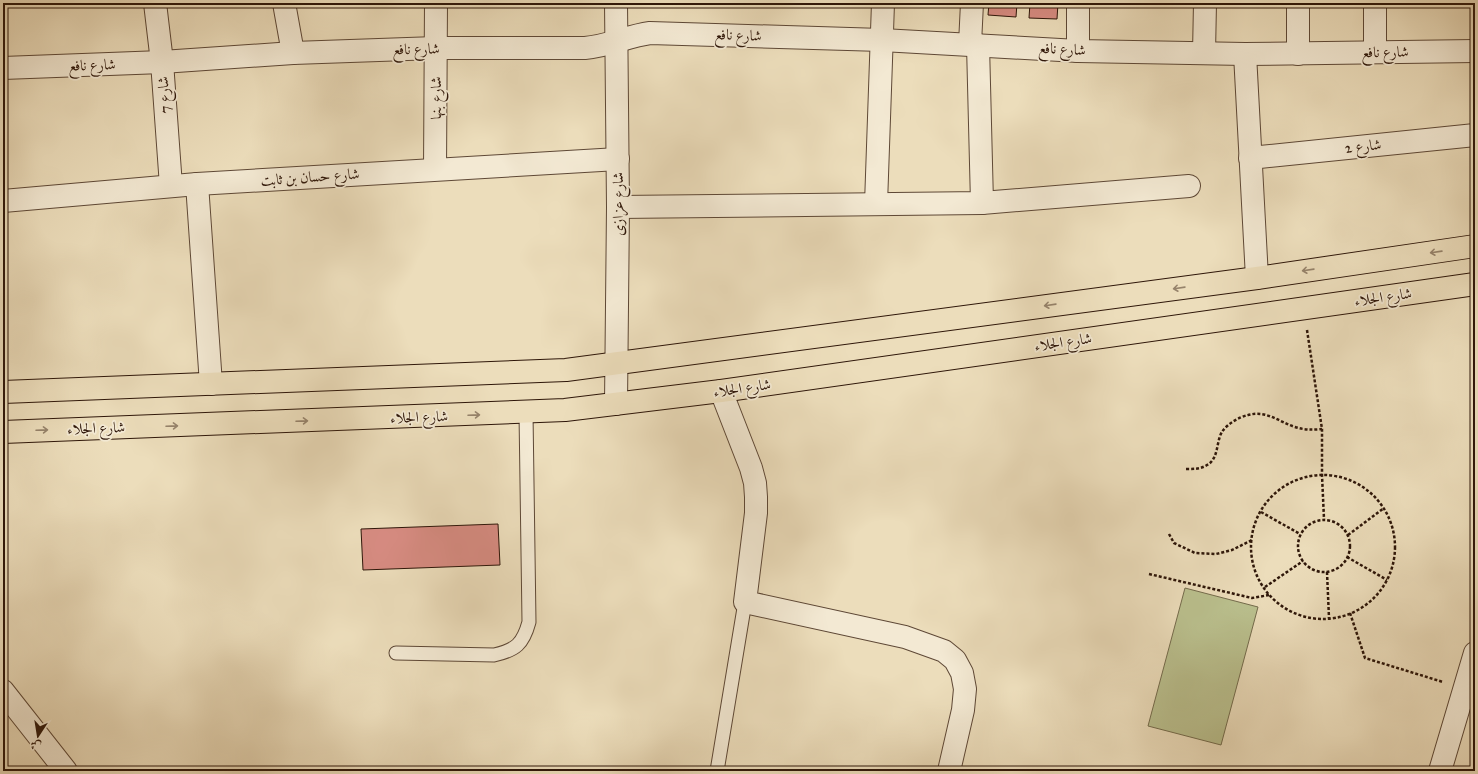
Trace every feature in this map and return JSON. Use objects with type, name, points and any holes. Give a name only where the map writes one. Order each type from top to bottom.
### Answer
[{"type":"main road","points":[[3,392],[566,370],[1257,278],[1475,246]]},
{"type":"main road","name":"شارع الجلاء","points":[[3,432],[526,413],[565,410],[721,391],[1475,284]]},
{"type":"street","name":"شارع 7","points":[[155,3],[162,62],[170,186]]},
{"type":"street","points":[[284,3],[293,52]]},
{"type":"street","name":"شارع بنها","points":[[436,3],[436,169]]},
{"type":"street","name":"شارع عزازى","points":[[616,3],[618,160],[616,404]]},
{"type":"street","points":[[876,204],[883,3]]},
{"type":"street","points":[[972,3],[982,203]]},
{"type":"street","points":[[1078,3],[1078,50]]},
{"type":"street","points":[[1204,53],[1205,3]]},
{"type":"street","points":[[1298,3],[1298,54]]},
{"type":"street","points":[[1375,52],[1376,3]]},
{"type":"street","name":"شارع نافع","points":[[3,68],[162,62],[293,52],[436,48],[585,48],[596,47],[627,37],[650,33],[882,40],[1078,50],[1245,54],[1475,51]]},
{"type":"street","points":[[1245,54],[1257,278]]},
{"type":"street","name":"شارع 2","points":[[1250,158],[1475,135]]},
{"type":"street","name":"شارع حسان بن ثابت","points":[[3,201],[197,184],[436,169],[618,160]]},
{"type":"street","points":[[197,184],[211,384]]},
{"type":"street","points":[[618,207],[982,203],[1190,186]]},
{"type":"street","points":[[721,391],[755,484],[756,513],[745,602],[905,637],[944,651],[955,660],[962,673],[965,689],[963,710],[949,771]]},
{"type":"street","points":[[1440,771],[1475,653]]},
{"type":"street","points":[[3,691],[66,771]]},
{"type":"lane","points":[[396,653],[494,654],[507,652],[518,645],[526,634],[529,622],[526,413]]},
{"type":"lane","points":[[717,771],[745,602]]},
{"type":"path","points":[[1303,308],[1322,429],[1324,519]]},
{"type":"path","points":[[1186,470],[1199,468],[1209,464],[1215,455],[1222,432],[1228,425],[1248,415],[1264,414],[1293,426],[1308,430],[1322,429]]},
{"type":"path","points":[[1322,475],[1350,480],[1370,492],[1384,508],[1394,533],[1395,557],[1387,580],[1374,598],[1355,611],[1329,618],[1310,617],[1288,610],[1270,595],[1257,575],[1251,552],[1253,528],[1263,506],[1280,488],[1302,477],[1322,475]]},
{"type":"path","points":[[1348,535],[1384,508]]},
{"type":"path","points":[[1261,512],[1300,534]]},
{"type":"path","points":[[1324,519],[1333,521],[1340,525],[1348,535],[1350,547],[1345,562],[1338,568],[1327,572],[1314,570],[1302,561],[1297,549],[1300,534],[1307,525],[1315,520],[1324,519]]},
{"type":"path","points":[[1169,534],[1174,543],[1195,553],[1216,554],[1232,550],[1252,539]]},
{"type":"path","points":[[1347,557],[1387,580]]},
{"type":"path","points":[[1264,587],[1302,561]]},
{"type":"path","points":[[1327,572],[1329,618]]},
{"type":"path","points":[[1149,574],[1252,598],[1270,595]]},
{"type":"path","points":[[1350,613],[1365,658],[1465,688]]},
{"type":"green space","points":[[1185,588],[1258,607],[1221,745],[1148,726]]},
{"type":"building","points":[[989,3],[1017,3],[1016,17],[988,15]]},
{"type":"building","points":[[1030,3],[1058,3],[1057,19],[1029,18]]},
{"type":"building","points":[[498,524],[500,565],[363,570],[361,529]]}]
